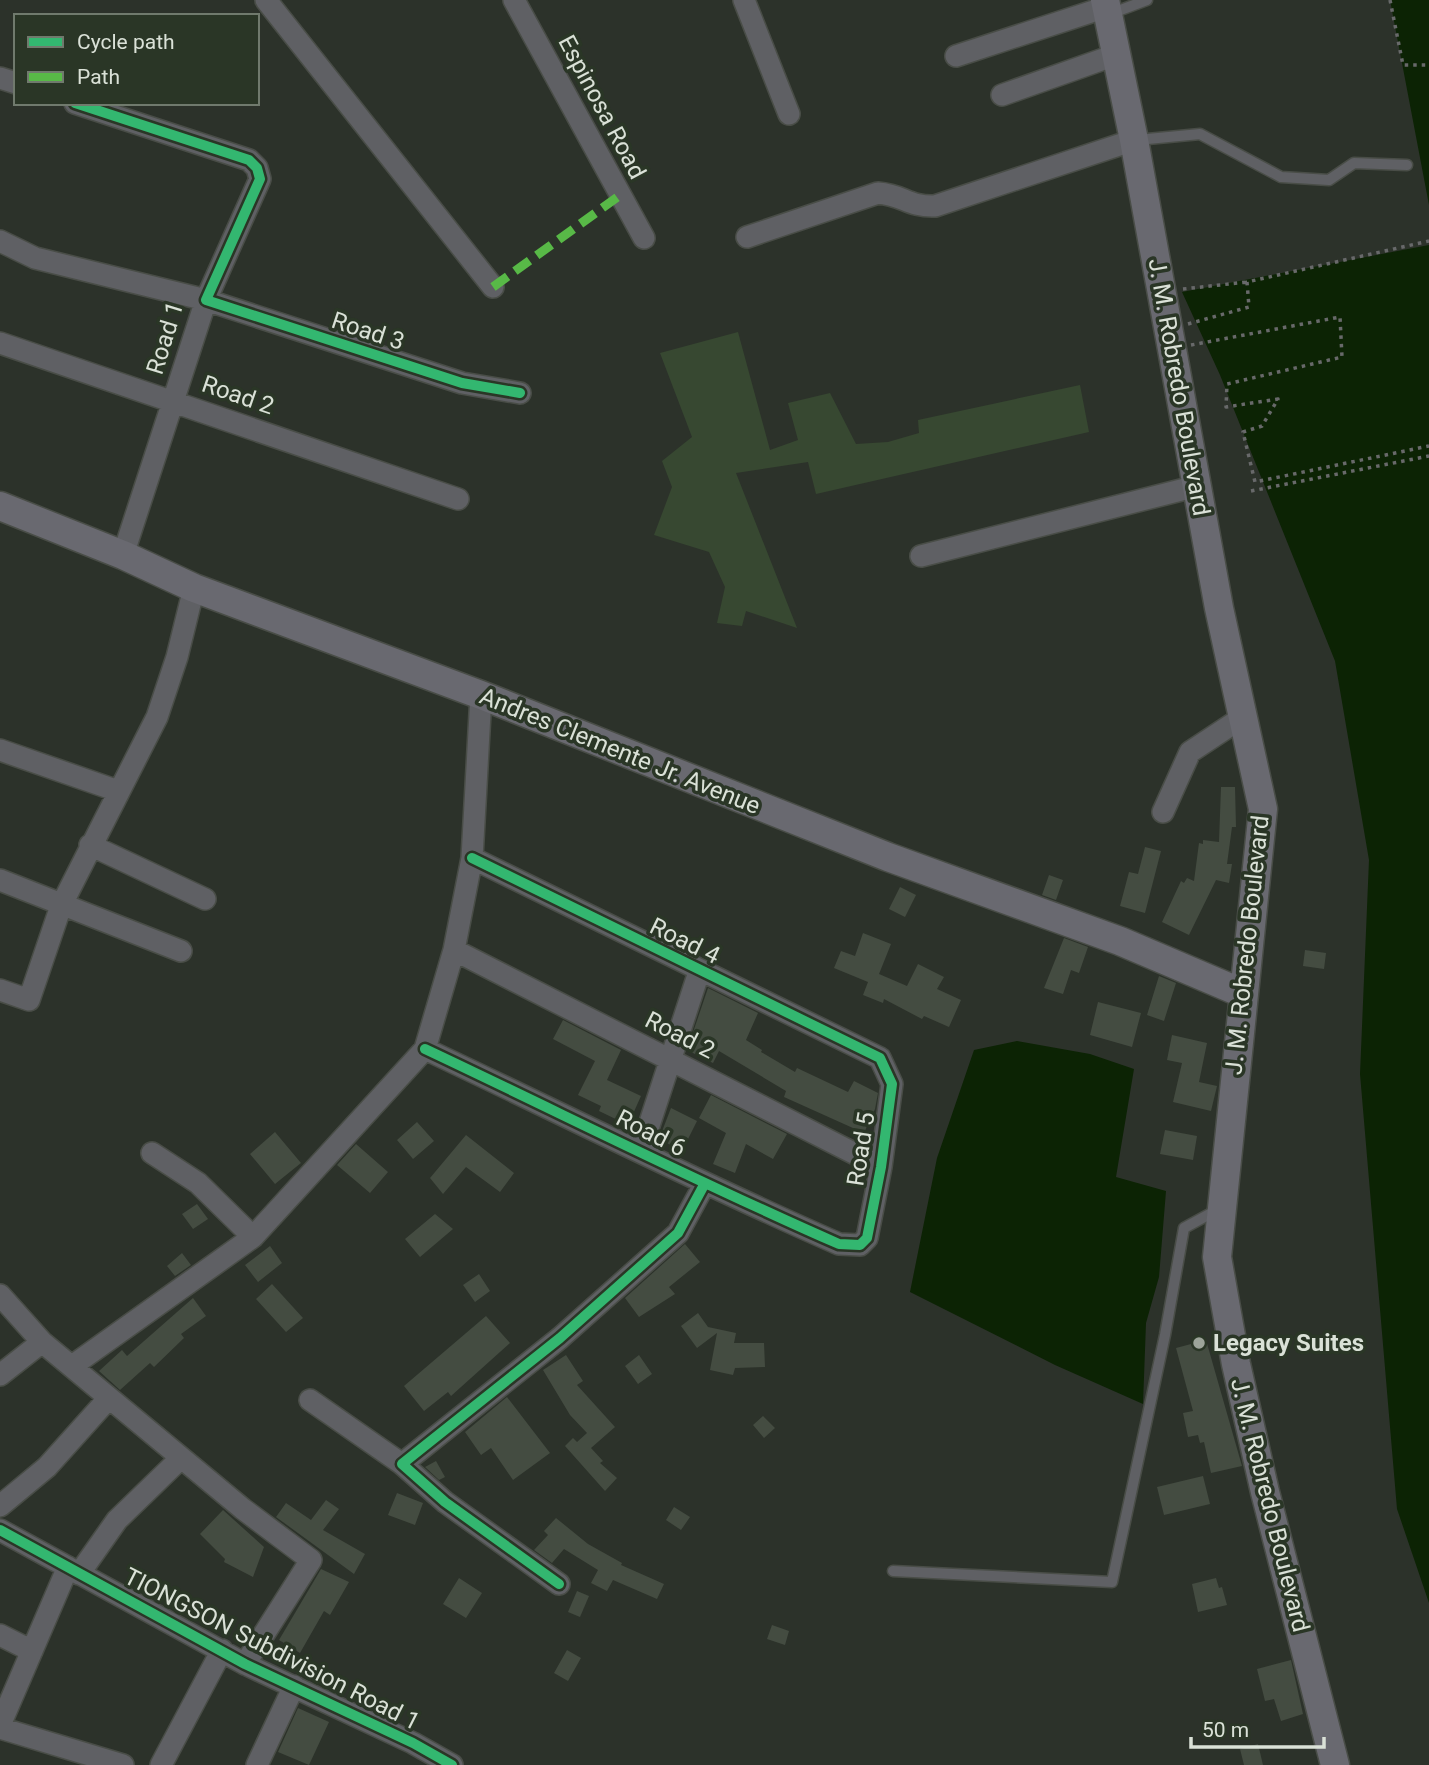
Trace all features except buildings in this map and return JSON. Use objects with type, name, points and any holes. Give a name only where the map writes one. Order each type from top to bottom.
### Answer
[{"type":"main road","name":"J. M. Robredo Boulevard","points":[[1106,7],[1134,140],[1242,717],[1263,809],[1217,1257],[1236,1364],[1335,1765]]},
{"type":"main road","name":"Andres Clemente Jr. Avenue","points":[[0,506],[123,555],[194,588],[481,695],[888,857],[1120,941],[1242,993]]},
{"type":"street","points":[[266,0],[493,287]]},
{"type":"street","name":"Espinosa Road","points":[[514,0],[644,238]]},
{"type":"street","points":[[744,0],[789,114]]},
{"type":"street","points":[[956,56],[1106,7]]},
{"type":"street","points":[[1002,95],[1115,55]]},
{"type":"street","points":[[81,105],[248,160],[257,168],[260,179],[206,300]]},
{"type":"street","points":[[747,237],[878,193],[897,194],[915,207],[935,206],[1134,140]]},
{"type":"street","name":"Road 1","points":[[0,241],[35,258],[206,300],[123,555]]},
{"type":"street","name":"Road 3","points":[[206,300],[462,383],[520,393]]},
{"type":"street","name":"Road 2","points":[[0,343],[458,499]]},
{"type":"street","points":[[921,556],[1197,486]]},
{"type":"street","points":[[0,990],[29,1000],[61,906],[157,717],[177,657],[194,588]]},
{"type":"street","points":[[72,1366],[253,1237],[425,1049],[454,950],[472,858],[481,695]]},
{"type":"street","points":[[1163,812],[1190,752],[1242,717]]},
{"type":"street","points":[[0,750],[118,790]]},
{"type":"street","points":[[90,845],[205,899]]},
{"type":"street","name":"Road 4","points":[[472,858],[699,972],[880,1058]]},
{"type":"street","points":[[0,880],[181,951]]},
{"type":"street","name":"Road 2","points":[[454,950],[881,1167]]},
{"type":"street","points":[[640,1150],[699,972]]},
{"type":"street","name":"Road 6","points":[[425,1049],[640,1150],[704,1185],[839,1244],[860,1245]]},
{"type":"street","name":"Road 5","points":[[860,1245],[867,1238],[881,1167],[892,1084],[880,1058]]},
{"type":"street","points":[[152,1153],[198,1183],[253,1237]]},
{"type":"street","points":[[402,1464],[560,1338],[678,1233],[704,1185]]},
{"type":"street","points":[[0,1295],[42,1342],[108,1399],[311,1560],[245,1664]]},
{"type":"street","points":[[0,1375],[42,1342]]},
{"type":"street","points":[[0,1506],[47,1467],[108,1399]]},
{"type":"street","points":[[310,1400],[402,1464],[445,1502],[559,1584]]},
{"type":"street","points":[[123,1765],[0,1726],[32,1651],[73,1570],[117,1520],[181,1458]]},
{"type":"street","name":"TIONGSON Subdivision Road 1","points":[[0,1531],[245,1664],[413,1743],[452,1765]]},
{"type":"street","points":[[0,1635],[32,1651]]},
{"type":"street","points":[[161,1765],[222,1650]]},
{"type":"street","points":[[257,1765],[294,1686]]},
{"type":"lane","points":[[1106,7],[1147,0]]},
{"type":"lane","points":[[1134,140],[1200,134],[1281,177],[1329,180],[1354,163],[1407,165]]},
{"type":"lane","points":[[893,1571],[1112,1582],[1165,1335],[1184,1228],[1222,1208]]},
{"type":"path","points":[[1390,0],[1403,65],[1429,65]]},
{"type":"path","points":[[1182,326],[1249,307],[1247,282],[1429,241]]},
{"type":"path","points":[[1186,346],[1340,317],[1342,357],[1227,384],[1226,407],[1278,399],[1262,426],[1243,432],[1255,482],[1429,446]]},
{"type":"path","points":[[1251,491],[1429,456]]},
{"type":"shaded area","points":[[1390,0],[1429,0],[1429,205]]},
{"type":"shaded area","points":[[1429,245],[1429,1603],[1397,1509],[1360,1074],[1369,860],[1335,661],[1220,375],[1182,292]]},
{"type":"shaded area","points":[[738,332],[770,450],[798,440],[788,403],[830,393],[856,444],[888,442],[919,433],[918,420],[1080,385],[1089,432],[816,494],[808,462],[736,473],[797,628],[746,611],[742,626],[717,623],[725,587],[709,552],[654,535],[672,487],[662,461],[692,437],[660,353]]},
{"type":"shaded area","points":[[1017,1041],[1090,1054],[1134,1069],[1116,1177],[1166,1191],[1159,1277],[1146,1323],[1143,1404],[1055,1365],[910,1292],[937,1158],[974,1050]]},
{"type":"marked path","points":[[493,287],[619,196]]},
{"type":"cycle path","points":[[81,105],[249,160],[257,168],[260,179],[206,300],[462,383],[520,393]]},
{"type":"cycle path","points":[[425,1049],[683,1173],[839,1244],[860,1245],[867,1238],[881,1167],[892,1084],[880,1058],[472,858]]},
{"type":"cycle path","points":[[559,1584],[445,1502],[402,1464],[560,1338],[678,1233],[704,1185]]},
{"type":"cycle path","points":[[0,1530],[245,1664],[413,1743],[452,1765]]},
{"type":"place","name":"Legacy Suites","points":[[1199,1343]]}]
